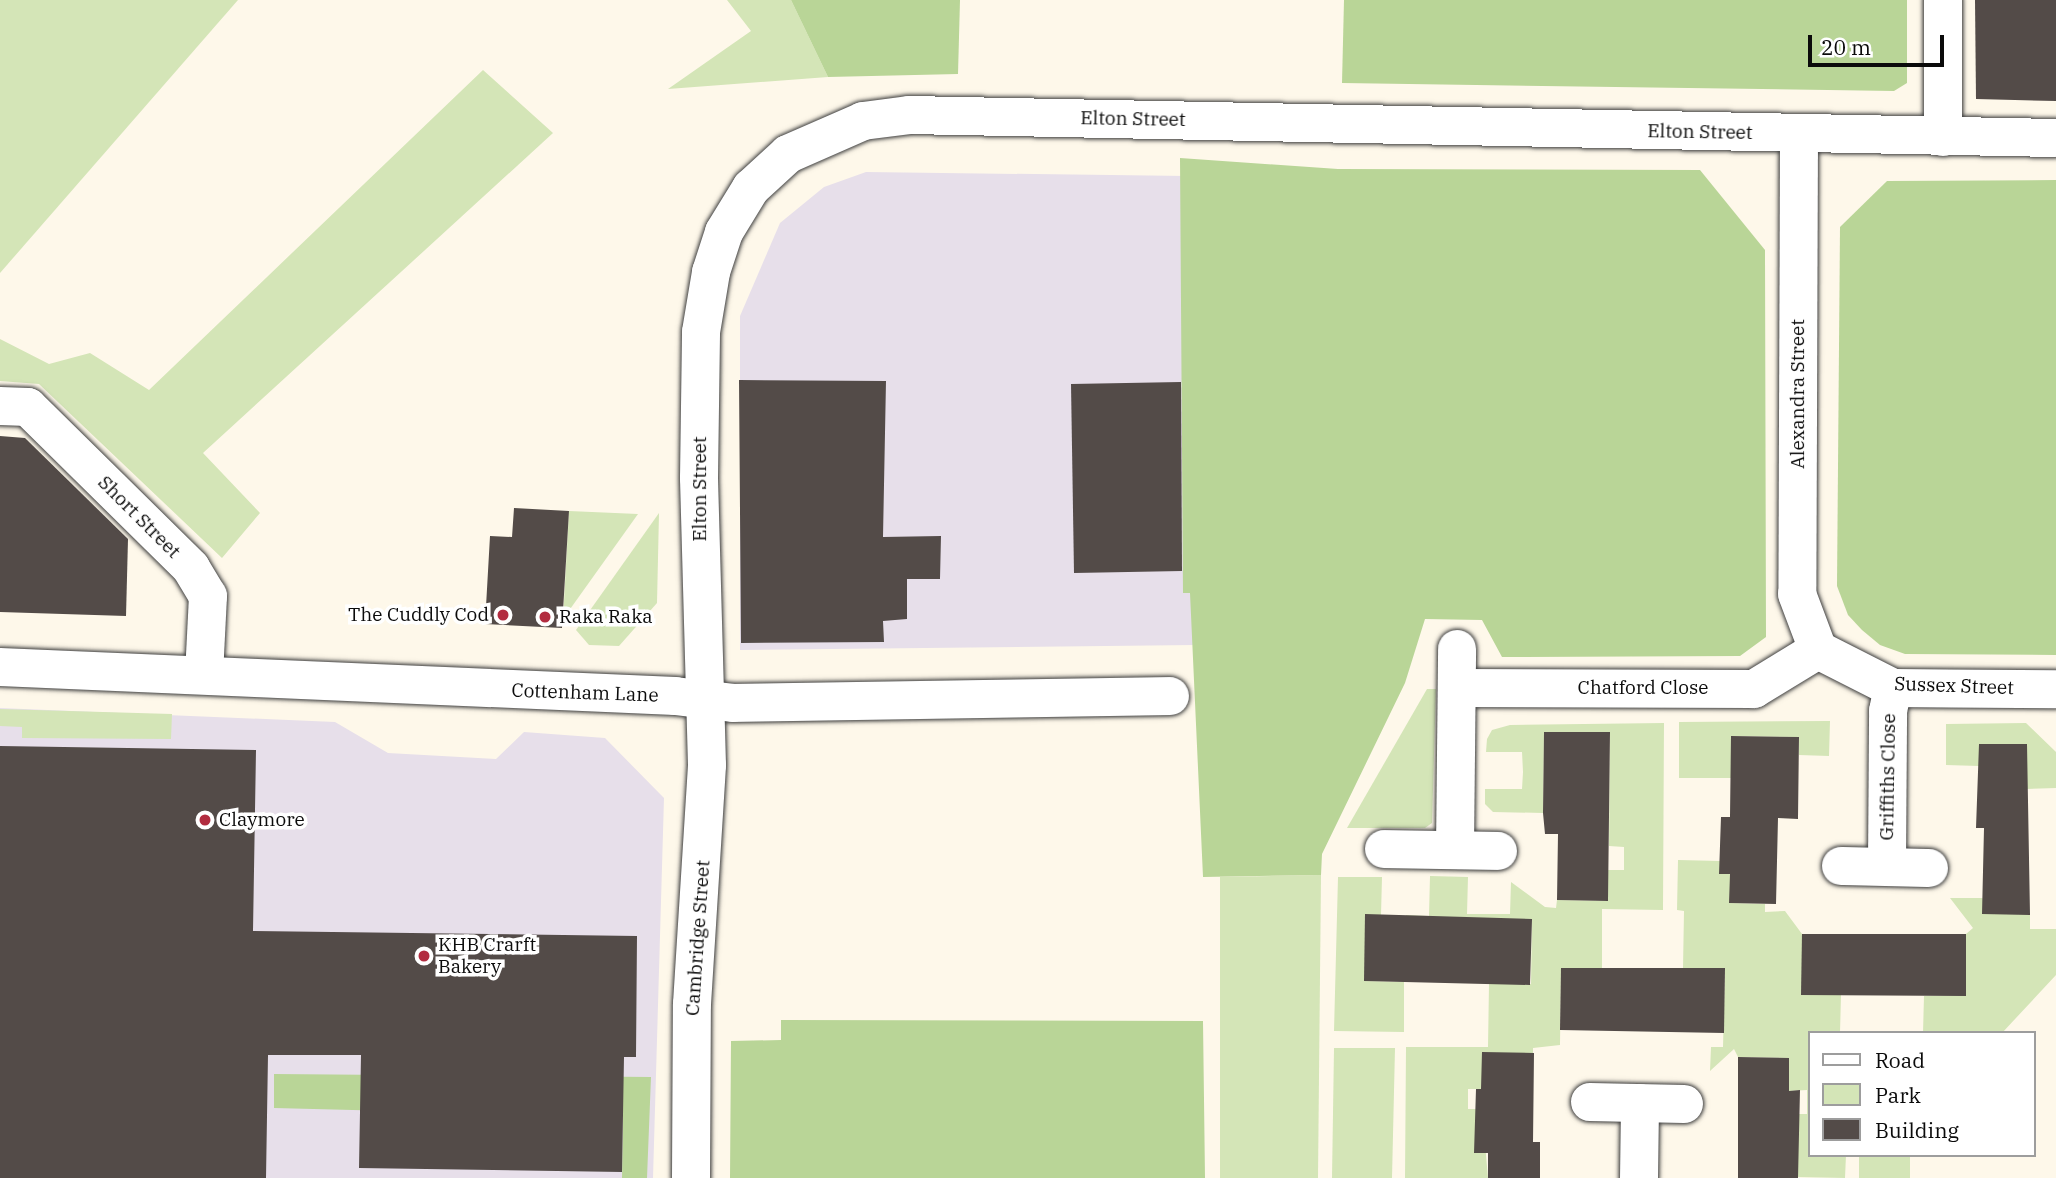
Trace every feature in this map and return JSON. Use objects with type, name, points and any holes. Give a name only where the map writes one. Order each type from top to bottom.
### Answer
[{"type":"street","points":[[1942,137],[1943,0]]},
{"type":"street","name":"Elton Street","points":[[704,698],[701,332],[711,272],[724,232],[751,188],[788,154],[863,121],[909,115],[2056,138]]},
{"type":"street","name":"Alexandra Street","points":[[1799,134],[1797,594],[1818,650]]},
{"type":"street","name":"Short Street","points":[[0,406],[28,407],[191,568],[208,596],[204,674]]},
{"type":"street","points":[[1455,850],[1457,649]]},
{"type":"street","name":"Chatford Close","points":[[1457,688],[1754,689],[1818,650]]},
{"type":"street","name":"Sussex Street","points":[[1818,650],[1893,688],[2056,689]]},
{"type":"street","name":"Cottenham Lane","points":[[0,667],[704,698],[733,703],[1170,696]]},
{"type":"street","name":"Griffiths Close","points":[[1887,866],[1888,711],[1893,688]]},
{"type":"street","name":"Cambridge Street","points":[[691,1178],[692,1004],[707,765],[704,698]]},
{"type":"street","points":[[1384,849],[1498,851]]},
{"type":"street","name":"Griffiths Close","points":[[1841,866],[1929,868]]},
{"type":"street","points":[[1590,1102],[1684,1104]]},
{"type":"street","points":[[1639,1178],[1640,1103]]},
{"type":"shaded area","points":[[866,172],[1187,176],[1195,645],[740,650],[740,316],[780,223],[824,187]]},
{"type":"shaded area","points":[[0,708],[335,722],[388,753],[496,759],[524,732],[605,738],[664,798],[653,1178],[0,1178]]},
{"type":"green space","points":[[0,0],[238,0],[0,273]]},
{"type":"green space","points":[[727,0],[791,0],[828,77],[668,89],[751,31]]},
{"type":"green space","points":[[791,0],[960,0],[958,74],[828,77]]},
{"type":"green space","points":[[1344,0],[1907,0],[1907,83],[1894,91],[1342,83]]},
{"type":"green space","points":[[483,70],[553,133],[203,453],[260,513],[222,558],[39,384],[0,381],[0,339],[49,364],[90,353],[149,390]]},
{"type":"green space","points":[[1180,158],[1338,169],[1700,170],[1765,250],[1766,637],[1740,656],[1502,657],[1482,620],[1425,619],[1405,683],[1322,854],[1321,875],[1203,877],[1190,593],[1183,593]]},
{"type":"green space","points":[[2056,180],[2056,655],[1905,654],[1880,645],[1862,630],[1848,615],[1837,586],[1840,227],[1887,181]]},
{"type":"green space","points":[[569,511],[638,514],[563,619]]},
{"type":"green space","points":[[659,513],[657,603],[619,646],[589,645],[576,630]]},
{"type":"green space","points":[[1427,689],[1436,689],[1432,823],[1425,828],[1347,828]]},
{"type":"green space","points":[[0,709],[172,714],[171,739],[22,738],[22,727],[0,726]]},
{"type":"green space","points":[[1830,721],[1829,756],[1799,755],[1799,737],[1732,736],[1731,778],[1679,778],[1679,722]]},
{"type":"green space","points":[[1664,723],[1663,910],[1602,909],[1602,969],[1561,969],[1560,1045],[1533,1048],[1533,1053],[1481,1089],[1468,1089],[1468,1109],[1482,1109],[1488,1178],[1405,1178],[1406,1047],[1488,1047],[1489,984],[1531,984],[1532,919],[1405,934],[1406,915],[1429,916],[1430,876],[1468,877],[1467,914],[1510,914],[1511,882],[1545,907],[1556,908],[1557,900],[1608,901],[1608,870],[1624,870],[1624,847],[1609,846],[1610,732],[1544,733],[1543,813],[1493,812],[1485,804],[1485,789],[1522,789],[1522,752],[1486,752],[1487,739],[1492,730],[1510,725]]},
{"type":"green space","points":[[2026,723],[2056,752],[2056,788],[2026,789],[2026,744],[1980,744],[1979,766],[1946,765],[1946,724]]},
{"type":"green space","points":[[1678,860],[1720,861],[1730,874],[1730,903],[1765,904],[1765,912],[1785,911],[1802,934],[1802,994],[1841,995],[1840,1031],[1808,1031],[1808,1157],[1846,1157],[1845,1178],[1798,1177],[1790,1114],[1807,1114],[1807,1090],[1789,1091],[1788,1058],[1738,1057],[1734,1049],[1710,1071],[1711,1047],[1723,1047],[1725,969],[1683,968],[1684,911],[1677,910]]},
{"type":"green space","points":[[1321,875],[1318,1178],[1220,1178],[1220,877]]},
{"type":"green space","points":[[1338,877],[1382,877],[1381,915],[1364,981],[1404,982],[1404,1032],[1334,1031]]},
{"type":"green space","points":[[1950,898],[1982,898],[2030,915],[2030,929],[2056,929],[2056,975],[2004,1031],[1923,1031],[1924,996],[1966,995],[1966,934],[1973,928]]},
{"type":"green space","points":[[781,1020],[1203,1021],[1205,1178],[730,1178],[731,1041],[781,1040]]},
{"type":"green space","points":[[1334,1048],[1395,1048],[1392,1178],[1332,1178]]},
{"type":"green space","points":[[274,1074],[651,1077],[647,1178],[622,1178],[623,1117],[274,1108]]},
{"type":"green space","points":[[1859,1157],[1910,1157],[1910,1178],[1859,1178]]},
{"type":"building","points":[[1975,0],[2056,0],[2056,101],[1976,99]]},
{"type":"building","points":[[739,380],[886,381],[883,537],[941,536],[940,579],[907,579],[907,619],[883,621],[884,642],[741,643]]},
{"type":"building","points":[[1181,382],[1182,571],[1074,573],[1071,384]]},
{"type":"building","points":[[0,436],[25,438],[128,539],[126,616],[0,612]]},
{"type":"building","points":[[514,508],[569,511],[562,628],[485,624],[490,536],[512,537]]},
{"type":"building","points":[[1544,732],[1610,732],[1608,901],[1557,900],[1558,834],[1545,834],[1543,813]]},
{"type":"building","points":[[1731,736],[1799,737],[1798,819],[1778,818],[1776,904],[1729,903],[1730,874],[1719,874],[1721,817],[1730,817]]},
{"type":"building","points":[[1979,744],[2027,744],[2030,915],[1982,914],[1984,828],[1976,828]]},
{"type":"building","points":[[0,746],[256,750],[253,931],[637,936],[636,1057],[624,1057],[622,1172],[359,1168],[361,1055],[268,1055],[266,1178],[0,1178]]},
{"type":"building","points":[[1365,914],[1532,919],[1530,985],[1364,981]]},
{"type":"building","points":[[1802,934],[1966,934],[1966,996],[1801,995]]},
{"type":"building","points":[[1561,968],[1725,968],[1724,1033],[1560,1030]]},
{"type":"building","points":[[1482,1052],[1534,1053],[1533,1142],[1540,1142],[1540,1178],[1488,1178],[1488,1153],[1474,1153],[1476,1089],[1481,1089]]},
{"type":"building","points":[[1738,1057],[1789,1058],[1789,1091],[1800,1090],[1798,1178],[1738,1178]]},
{"type":"place","name":"The Cuddly Cod","points":[[503,615]]},
{"type":"place","name":"Raka Raka","points":[[545,617]]},
{"type":"place","name":"Claymore","points":[[205,820]]},
{"type":"place","name":"KHB Crarft Bakery","points":[[424,956]]}]
